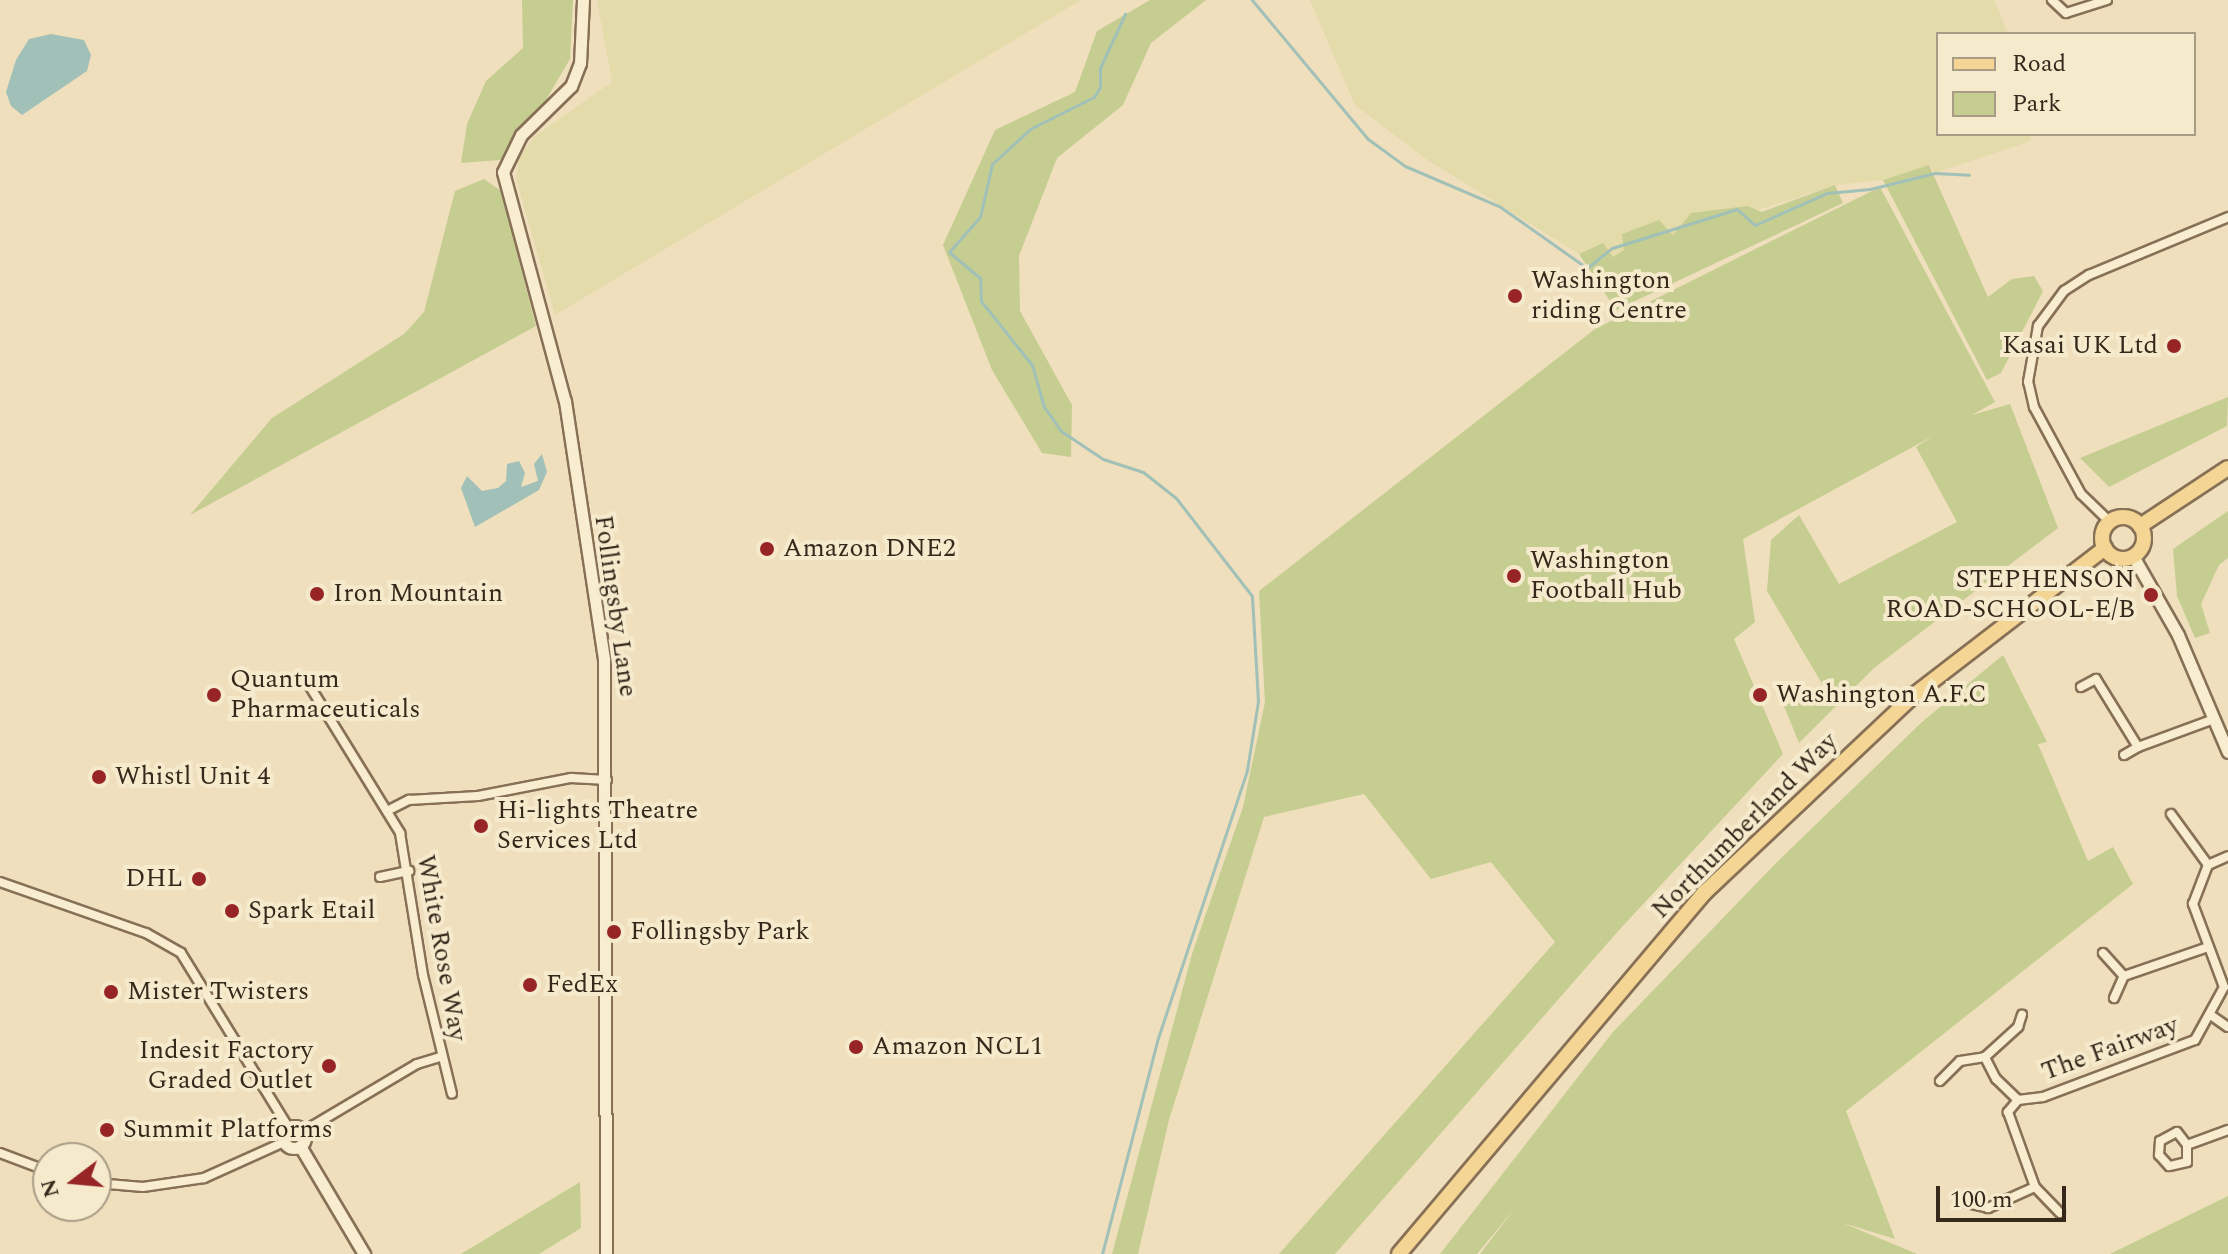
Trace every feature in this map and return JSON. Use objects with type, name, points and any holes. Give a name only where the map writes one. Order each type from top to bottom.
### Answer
[{"type":"main road","points":[[2140,526],[2228,468]]},
{"type":"main road","points":[[2123,517],[2140,526],[2144,540],[2133,556],[2119,558],[2105,548],[2103,533],[2110,522],[2123,517]]},
{"type":"main road","name":"Northumberland Way","points":[[1399,1254],[1704,893],[1914,695],[2105,548]]},
{"type":"street","name":"Follingsby Lane","points":[[583,0],[580,63],[571,86],[521,135],[503,172],[565,401],[604,659],[607,780],[602,1010],[606,1254]]},
{"type":"street","points":[[2052,0],[2066,13],[2107,0]]},
{"type":"street","points":[[2110,522],[2068,475],[2034,407],[2028,382],[2038,326],[2064,291],[2089,275],[2228,217]]},
{"type":"street","points":[[2133,556],[2178,635],[2228,752]]},
{"type":"street","points":[[2081,687],[2096,679],[2138,747]]},
{"type":"street","name":"White Rose Way","points":[[306,680],[400,833],[440,1057],[452,1094]]},
{"type":"street","points":[[2124,755],[2214,719]]},
{"type":"street","points":[[387,811],[409,800],[478,796],[571,778],[607,780]]},
{"type":"street","points":[[2171,814],[2208,865],[2228,856]]},
{"type":"street","name":"The Fairway","points":[[2018,1100],[2043,1097],[2195,1040],[2212,1016],[2224,987],[2193,904],[2208,865]]},
{"type":"street","points":[[380,877],[409,871]]},
{"type":"street","points":[[0,882],[146,933],[181,953],[288,1127],[304,1131]]},
{"type":"street","points":[[2114,998],[2124,976],[2208,947]]},
{"type":"street","points":[[2103,953],[2124,976]]},
{"type":"street","points":[[1940,1081],[1960,1061],[1985,1057],[2018,1027],[2022,1015]]},
{"type":"street","points":[[2212,1016],[2228,1027]]},
{"type":"street","points":[[300,1146],[304,1131],[417,1064],[440,1057]]},
{"type":"street","points":[[1985,1057],[1996,1079],[2018,1100],[2008,1112],[2035,1187],[2060,1213]]},
{"type":"street","points":[[284,1142],[288,1127]]},
{"type":"street","points":[[2187,1145],[2228,1130]]},
{"type":"street","points":[[112,1184],[143,1187],[204,1178],[284,1142],[300,1146],[364,1254]]},
{"type":"street","points":[[0,1153],[32,1165]]},
{"type":"street","points":[[1963,1202],[1987,1213],[2035,1187]]},
{"type":"shaded area","points":[[597,0],[1081,0],[555,315],[516,178],[520,156],[535,136],[612,82]]},
{"type":"shaded area","points":[[1310,0],[1994,0],[2007,32],[1936,32],[1936,136],[2030,136],[2031,141],[1935,173],[1929,165],[1883,180],[1835,185],[1612,257],[1603,243],[1579,254],[1426,159],[1355,105]]},
{"type":"green space","points":[[522,0],[573,0],[570,59],[540,110],[500,160],[461,163],[467,124],[486,81],[523,48]]},
{"type":"green space","points":[[1150,0],[1206,0],[1151,43],[1123,105],[1057,158],[1019,256],[1020,311],[1072,405],[1071,457],[1042,453],[992,370],[943,245],[995,130],[1075,92],[1097,31]]},
{"type":"green space","points":[[1929,165],[1988,297],[2012,279],[2034,276],[2043,291],[2001,373],[1987,380],[1883,180]]},
{"type":"green space","points":[[484,179],[501,191],[536,326],[190,515],[272,418],[404,334],[424,312],[455,191]]},
{"type":"green space","points":[[1835,185],[1843,203],[1616,310],[1579,254],[1603,243],[1613,257],[1624,250],[1622,234],[1659,220],[1673,235],[1691,213],[1747,206],[1762,212]]},
{"type":"green space","points":[[1880,187],[1995,402],[1972,415],[2010,404],[2058,528],[1874,668],[1799,743],[1784,706],[1824,687],[1767,591],[1771,540],[1799,515],[1839,584],[1957,522],[1916,447],[1933,436],[1743,539],[1755,622],[1734,639],[1783,754],[1620,929],[1335,1254],[1279,1254],[1555,942],[1491,862],[1431,879],[1364,794],[1264,817],[1169,1120],[1138,1254],[1112,1254],[1192,954],[1243,807],[1265,702],[1259,591],[1595,329]]},
{"type":"green space","points":[[2228,397],[2227,426],[2109,487],[2080,458]]},
{"type":"green space","points":[[2228,511],[2228,558],[2219,565],[2201,604],[2210,633],[2195,638],[2177,596],[2173,549]]},
{"type":"green space","points":[[2003,655],[2047,742],[2038,744],[2088,861],[2113,847],[2133,884],[1846,1111],[1895,1239],[1843,1223],[1917,1254],[1480,1254],[1515,1208],[1477,1254],[1440,1254],[1613,1032],[1777,862],[1922,722]]},
{"type":"green space","points":[[580,1182],[581,1228],[539,1254],[461,1254]]},
{"type":"green space","points":[[2228,1196],[2228,1254],[2110,1254]]},
{"type":"water","points":[[51,34],[84,40],[91,55],[87,71],[22,115],[11,106],[6,92],[16,60],[29,39]]},
{"type":"water","points":[[542,454],[547,472],[539,490],[475,527],[461,488],[467,476],[482,491],[498,488],[506,481],[507,464],[519,461],[525,473],[521,487],[538,481],[534,464]]},
{"type":"waterway","points":[[1252,0],[1368,139],[1405,166],[1499,206],[1587,268],[1612,248],[1737,209],[1755,225],[1827,193],[1870,189],[1935,173],[1969,175]]},
{"type":"waterway","points":[[1102,1254],[1157,1041],[1247,770],[1258,701],[1252,596],[1176,498],[1143,472],[1103,459],[1061,431],[1044,407],[1032,365],[981,301],[980,278],[949,252],[980,217],[992,164],[1030,129],[1094,97],[1100,87],[1100,68],[1125,14]]},
{"type":"place","name":"Washington riding Centre","points":[[1515,296]]},
{"type":"place","name":"Kasai UK Ltd","points":[[2174,346]]},
{"type":"place","name":"Amazon DNE2","points":[[767,549]]},
{"type":"place","name":"Washington Football Hub","points":[[1514,576]]},
{"type":"place","name":"Iron Mountain","points":[[317,594]]},
{"type":"place","name":"STEPHENSON ROAD-SCHOOL-E/B","points":[[2151,595]]},
{"type":"place","name":"Quantum Pharmaceuticals","points":[[214,695]]},
{"type":"place","name":"Washington A.F.C","points":[[1760,695]]},
{"type":"place","name":"Whistl Unit 4","points":[[99,777]]},
{"type":"place","name":"Hi-lights Theatre Services Ltd","points":[[481,826]]},
{"type":"place","name":"DHL","points":[[199,879]]},
{"type":"place","name":"Spark Etail","points":[[232,911]]},
{"type":"place","name":"Follingsby Park","points":[[614,932]]},
{"type":"place","name":"FedEx","points":[[530,985]]},
{"type":"place","name":"Mister Twisters","points":[[111,992]]},
{"type":"place","name":"Amazon NCL1","points":[[856,1047]]},
{"type":"place","name":"Indesit Factory Graded Outlet","points":[[329,1066]]},
{"type":"place","name":"Summit Platforms","points":[[107,1130]]}]
